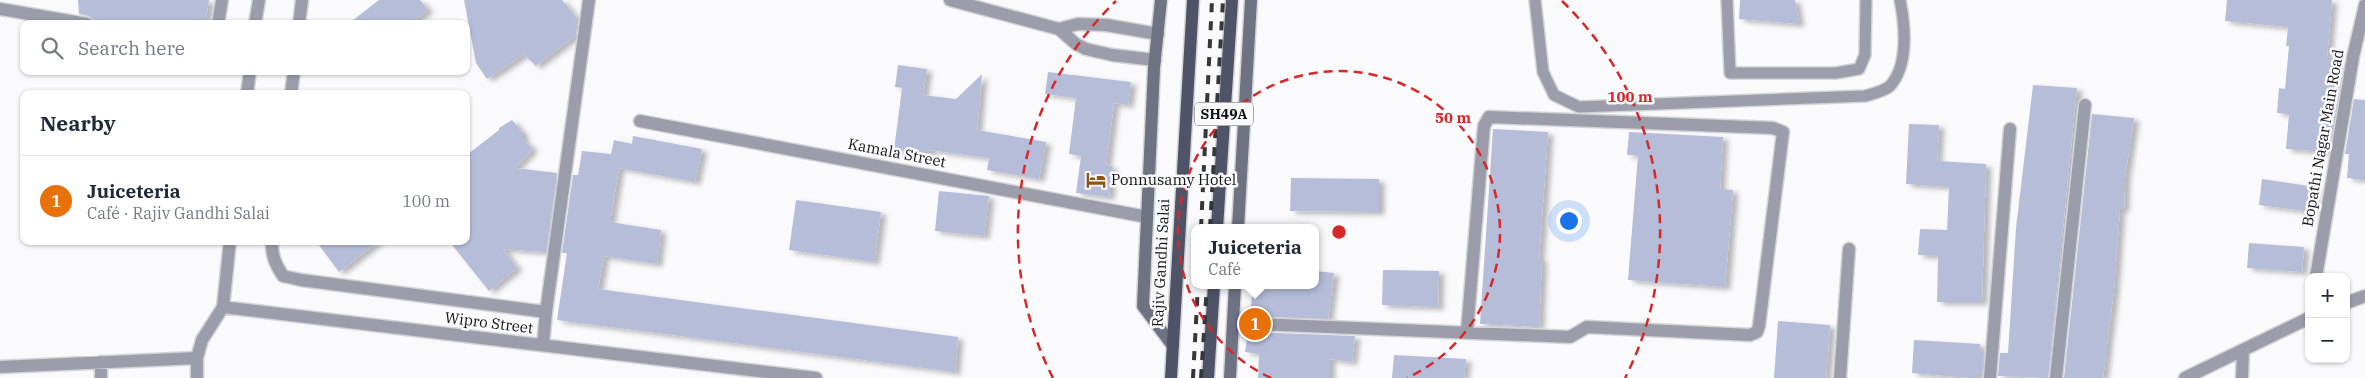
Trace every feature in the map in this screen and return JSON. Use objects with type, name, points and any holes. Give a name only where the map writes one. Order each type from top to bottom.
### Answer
[{"type":"main road","name":"Rajiv Gandhi Salai","points":[[1171,378],[1193,0]]},
{"type":"main road","name":"SH49A","points":[[1217,224],[1232,0]]},
{"type":"main road","points":[[1208,378],[1214,289]]},
{"type":"street","points":[[219,20],[222,0]]},
{"type":"street","points":[[256,20],[259,0]]},
{"type":"street","points":[[300,20],[302,0]]},
{"type":"street","points":[[543,345],[589,0]]},
{"type":"street","points":[[950,0],[1059,29],[1076,44],[1103,54],[1155,60]]},
{"type":"street","points":[[1161,0],[1155,60],[1143,306],[1173,346]]},
{"type":"street","points":[[1238,224],[1250,0]]},
{"type":"street","name":"Bopathi Nagar Main Road","points":[[2317,273],[2353,58],[2365,5]]},
{"type":"street","points":[[0,9],[64,20]]},
{"type":"street","points":[[1059,29],[1078,24],[1106,25],[1158,34]]},
{"type":"street","points":[[248,90],[249,75]]},
{"type":"street","points":[[292,90],[293,75]]},
{"type":"street","points":[[2056,378],[2085,106]]},
{"type":"street","points":[[1233,323],[1570,336],[1587,327],[1744,336],[1756,332],[1759,326],[1783,132],[1773,128],[1489,117],[1484,126],[1467,332]]},
{"type":"street","name":"Kamala Street","points":[[640,122],[1147,217]]},
{"type":"street","points":[[1990,378],[2010,129]]},
{"type":"street","points":[[197,378],[197,358],[202,340],[223,307],[230,245]]},
{"type":"street","points":[[272,245],[275,264],[283,276],[301,280],[546,312]]},
{"type":"street","points":[[1840,378],[1849,249]]},
{"type":"street","points":[[1230,378],[1235,289]]},
{"type":"street","points":[[2350,302],[2365,296]]},
{"type":"street","name":"Wipro Street","points":[[223,307],[816,378]]},
{"type":"street","points":[[2185,378],[2305,320]]},
{"type":"street","points":[[2242,378],[2243,350]]},
{"type":"street","points":[[0,367],[197,358]]},
{"type":"street","points":[[101,362],[101,378]]},
{"type":"lane","points":[[1535,0],[1544,72],[1554,95],[1579,107],[1865,96],[1889,87],[1898,73],[1903,55],[1900,0]]},
{"type":"lane","points":[[1727,0],[1730,73],[1836,74],[1859,69],[1865,55],[1866,0]]},
{"type":"building","points":[[78,0],[209,0],[206,20],[94,20],[89,16],[79,14]]},
{"type":"building","points":[[379,0],[420,0],[428,10],[415,20],[353,20]]},
{"type":"building","points":[[464,0],[562,0],[577,18],[573,21],[577,26],[576,35],[536,66],[524,54],[487,79],[476,63],[470,32],[470,20],[468,20]]},
{"type":"building","points":[[1740,0],[1795,0],[1799,24],[1739,19]]},
{"type":"building","points":[[2227,0],[2332,0],[2327,57],[2337,58],[2334,98],[2338,98],[2329,152],[2286,149],[2289,114],[2277,113],[2279,88],[2285,89],[2289,46],[2286,46],[2288,27],[2225,21]]},
{"type":"building","points":[[898,65],[927,69],[923,95],[956,99],[982,74],[977,130],[1046,142],[1039,179],[987,170],[989,158],[929,150],[929,154],[894,150],[902,88],[895,87]]},
{"type":"building","points":[[1048,72],[1131,82],[1128,105],[1114,103],[1106,165],[1112,166],[1109,197],[1076,193],[1081,156],[1069,154],[1076,98],[1045,94]]},
{"type":"building","points":[[2033,85],[2077,88],[2048,378],[1998,376],[2000,353],[2008,353],[2016,228]]},
{"type":"building","points":[[2354,99],[2365,100],[2365,180],[2347,178],[2349,154],[2345,154]]},
{"type":"building","points":[[2092,114],[2134,118],[2125,177],[2124,209],[2120,209],[2114,289],[2103,378],[2064,378]]},
{"type":"building","points":[[512,120],[523,133],[523,139],[533,149],[515,168],[557,173],[546,252],[503,249],[517,268],[489,291],[452,245],[470,245],[470,152],[499,130],[499,128]]},
{"type":"building","points":[[1909,124],[1939,125],[1937,161],[1986,164],[1982,302],[1937,302],[1938,256],[1918,255],[1920,229],[1947,230],[1949,187],[1906,184]]},
{"type":"building","points":[[1493,129],[1548,132],[1539,259],[1542,259],[1539,327],[1480,324]]},
{"type":"building","points":[[1629,132],[1723,137],[1720,189],[1733,190],[1725,287],[1628,280],[1638,155],[1627,155]]},
{"type":"building","points":[[633,136],[702,149],[695,182],[619,168],[610,222],[661,230],[657,264],[604,256],[598,289],[958,337],[955,372],[557,320],[567,253],[562,253],[573,175],[578,175],[582,151],[611,154],[614,140],[632,144]]},
{"type":"building","points":[[1291,178],[1379,179],[1379,212],[1290,211]]},
{"type":"building","points":[[2262,179],[2315,187],[2312,212],[2259,205]]},
{"type":"building","points":[[939,191],[989,196],[984,236],[935,231]]},
{"type":"building","points":[[796,200],[881,212],[874,262],[789,250]]},
{"type":"building","points":[[2249,243],[2304,247],[2302,272],[2247,268]]},
{"type":"building","points":[[319,245],[374,245],[339,272]]},
{"type":"building","points":[[1383,270],[1439,271],[1438,307],[1382,305]]},
{"type":"building","points":[[1319,271],[1334,273],[1328,319],[1250,316],[1253,289],[1319,289]]},
{"type":"building","points":[[1778,321],[1830,325],[1826,378],[1774,378]]},
{"type":"building","points":[[1248,332],[1355,336],[1352,362],[1330,359],[1330,378],[1258,378],[1259,354],[1245,352]]},
{"type":"building","points":[[1914,340],[1980,344],[1980,352],[1984,352],[1982,375],[1970,378],[1912,373]]},
{"type":"building","points":[[1394,355],[1466,359],[1464,378],[1392,378]]},
{"type":"railway","points":[[1201,224],[1212,0]]},
{"type":"railway","points":[[1210,224],[1223,0]]},
{"type":"railway","points":[[1193,378],[1198,289]]},
{"type":"railway","points":[[1201,378],[1207,289]]},
{"type":"place","name":"Ponnusamy Hotel","points":[[1096,180]]},
{"type":"place","name":"Juiceteria","points":[[1255,324]]}]
